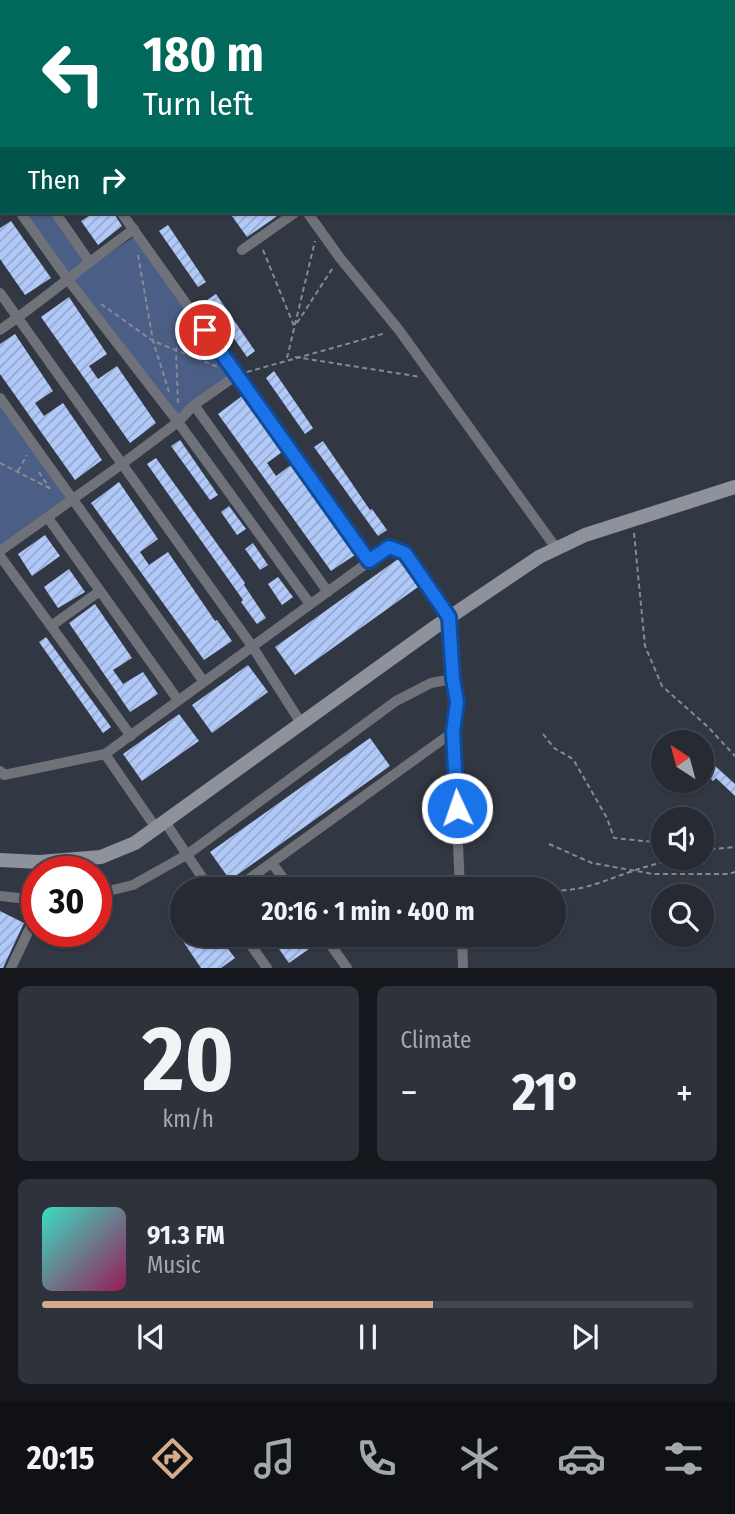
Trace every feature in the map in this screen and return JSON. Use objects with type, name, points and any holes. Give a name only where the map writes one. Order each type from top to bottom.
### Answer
[{"type":"street","points":[[21,214],[69,281],[178,422],[310,604]]},
{"type":"street","points":[[56,214],[89,261]]},
{"type":"street","points":[[123,214],[369,561]]},
{"type":"street","points":[[242,250],[293,214]]},
{"type":"street","points":[[308,214],[435,379],[556,548]]},
{"type":"street","points":[[0,330],[69,281],[89,261],[134,229]]},
{"type":"street","points":[[0,293],[252,646],[301,723]]},
{"type":"street","points":[[131,736],[0,553],[178,422],[194,405],[237,375]]},
{"type":"street","points":[[0,398],[204,682]]},
{"type":"street","points":[[194,405],[328,592]]},
{"type":"street","points":[[0,860],[39,862],[101,857],[135,843],[449,617],[539,557],[585,535],[735,487]]},
{"type":"street","points":[[48,518],[178,700]]},
{"type":"street","points":[[0,771],[4,775],[106,754],[389,547],[405,553],[449,617],[457,702],[453,732],[459,877]]},
{"type":"street","points":[[51,626],[100,591]]},
{"type":"street","points":[[112,890],[133,885],[188,855],[396,701],[431,683],[453,679]]},
{"type":"street","points":[[252,877],[453,732]]},
{"type":"street","points":[[106,754],[188,855],[202,877]]},
{"type":"street","points":[[272,863],[282,877]]},
{"type":"street","points":[[0,897],[21,899]]},
{"type":"street","points":[[11,968],[21,947]]},
{"type":"street","points":[[252,947],[267,968]]},
{"type":"street","points":[[332,947],[347,968]]},
{"type":"street","points":[[462,947],[463,968]]},
{"type":"path","points":[[207,0],[212,0]]},
{"type":"path","points":[[286,359],[318,227]]},
{"type":"path","points":[[258,239],[294,327]]},
{"type":"path","points":[[137,249],[153,341],[171,399]]},
{"type":"path","points":[[294,327],[340,258]]},
{"type":"path","points":[[100,303],[153,341],[237,375],[286,359],[398,330]]},
{"type":"path","points":[[178,422],[176,350],[189,307]]},
{"type":"path","points":[[294,357],[435,379]]},
{"type":"path","points":[[18,472],[33,444]]},
{"type":"path","points":[[0,463],[50,489]]},
{"type":"path","points":[[633,519],[645,646],[662,686],[708,727],[735,756]]},
{"type":"path","points":[[543,734],[554,748],[573,759],[607,818],[614,838],[651,842]]},
{"type":"path","points":[[549,844],[592,863],[633,871],[653,874],[735,872]]},
{"type":"path","points":[[714,850],[735,847]]},
{"type":"path","points":[[566,891],[599,885],[651,866]]},
{"type":"shaded area","points":[[22,214],[56,214],[89,261],[74,277],[135,236],[237,375],[178,422]]},
{"type":"shaded area","points":[[0,398],[72,500],[0,551]]},
{"type":"building","points":[[92,214],[114,214],[122,226],[98,245],[81,221]]},
{"type":"building","points":[[230,214],[280,214],[247,237]]},
{"type":"building","points":[[11,221],[51,278],[25,295],[0,259],[0,228]]},
{"type":"building","points":[[168,225],[206,282],[198,287],[159,231]]},
{"type":"building","points":[[216,294],[255,351],[247,357],[207,300]]},
{"type":"building","points":[[69,297],[107,354],[89,366],[98,379],[117,366],[156,423],[130,443],[41,317]]},
{"type":"building","points":[[15,334],[53,391],[35,403],[44,416],[63,403],[102,460],[75,480],[0,374],[0,344]]},
{"type":"building","points":[[274,371],[313,428],[305,434],[266,378]]},
{"type":"building","points":[[242,396],[282,452],[267,463],[276,476],[291,465],[355,555],[331,571],[218,414]]},
{"type":"building","points":[[180,440],[218,495],[210,500],[171,446]]},
{"type":"building","points":[[323,441],[370,510],[372,509],[387,530],[378,536],[314,447]]},
{"type":"building","points":[[156,458],[245,583],[266,618],[257,624],[147,464]]},
{"type":"building","points":[[119,482],[158,539],[140,552],[149,565],[168,552],[215,621],[217,620],[232,641],[204,660],[91,503]]},
{"type":"building","points":[[229,506],[246,529],[237,535],[221,512]]},
{"type":"building","points":[[45,535],[60,556],[32,576],[18,554]]},
{"type":"building","points":[[253,543],[268,565],[260,570],[245,549]]},
{"type":"building","points":[[398,559],[418,587],[295,675],[275,647]]},
{"type":"building","points":[[69,569],[85,592],[58,608],[44,587]]},
{"type":"building","points":[[278,577],[293,597],[282,605],[268,584]]},
{"type":"building","points":[[95,604],[132,658],[113,670],[123,684],[143,672],[158,694],[130,712],[69,623]]},
{"type":"building","points":[[46,637],[111,727],[103,733],[39,642]]},
{"type":"building","points":[[248,665],[268,692],[212,733],[192,705]]},
{"type":"building","points":[[179,714],[199,741],[142,781],[123,754]]},
{"type":"building","points":[[370,738],[390,766],[234,877],[228,877],[210,852]]},
{"type":"building","points":[[714,765],[735,784],[735,796],[716,778],[714,780]]},
{"type":"building","points":[[0,911],[21,922],[21,929],[3,968],[0,968]]},
{"type":"building","points":[[187,947],[227,947],[235,958],[221,968],[201,968]]},
{"type":"building","points":[[278,947],[312,947],[289,963]]},
{"type":"route","points":[[205,330],[369,561],[389,547],[405,553],[449,617],[457,702],[453,732],[457,808]]}]
